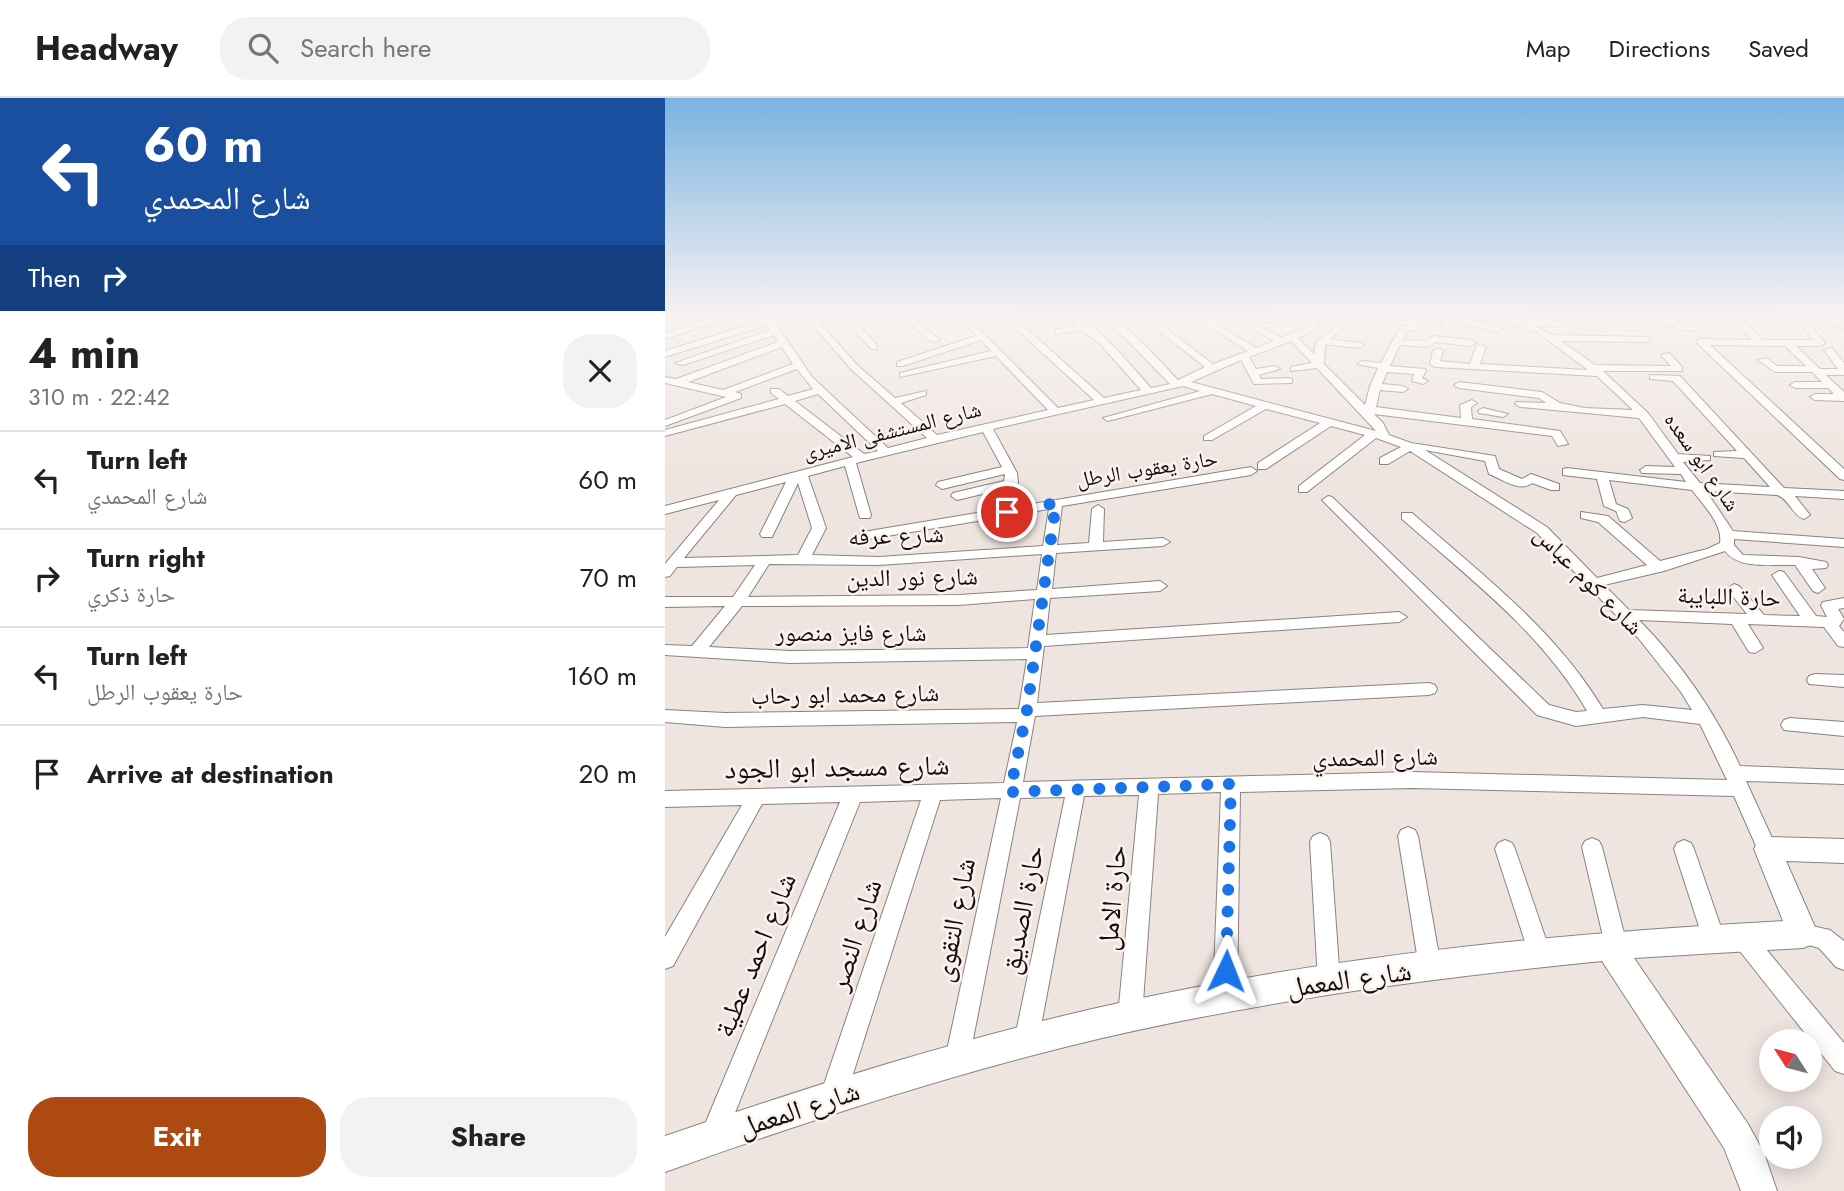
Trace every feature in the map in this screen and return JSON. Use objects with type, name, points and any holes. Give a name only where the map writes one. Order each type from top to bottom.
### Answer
[{"type":"street","points":[[686,365],[705,372]]},
{"type":"street","points":[[678,383],[724,365]]},
{"type":"street","points":[[852,365],[896,401],[935,439]]},
{"type":"street","points":[[904,375],[946,365]]},
{"type":"street","points":[[1009,365],[1056,412]]},
{"type":"street","points":[[1061,365],[1102,402]]},
{"type":"street","points":[[1124,365],[1149,392]]},
{"type":"street","points":[[1163,365],[1180,384]]},
{"type":"street","points":[[1208,365],[1212,368]]},
{"type":"street","name":"شارع المستشفى الاميرى","points":[[665,510],[935,439],[1180,384],[1219,365]]},
{"type":"street","points":[[1251,365],[1260,383],[1288,381]]},
{"type":"street","points":[[1294,369],[1319,365],[1369,411],[1381,428],[1379,436],[1303,489]]},
{"type":"street","points":[[1371,365],[1421,371],[1416,379],[1423,381]]},
{"type":"street","points":[[1369,411],[1375,386],[1385,365]]},
{"type":"street","points":[[1454,365],[1527,367],[1556,373],[1623,369],[1677,378],[1804,515]]},
{"type":"street","points":[[1551,365],[1556,373]]},
{"type":"street","name":"شارع ابو سعده","points":[[1588,365],[1644,415],[1698,487],[1727,540],[1712,552],[1595,583]]},
{"type":"street","points":[[1619,365],[1623,369]]},
{"type":"street","points":[[1647,365],[1653,373]]},
{"type":"street","points":[[1653,373],[1679,369],[1675,365]]},
{"type":"street","points":[[1731,365],[1745,383],[1844,476]]},
{"type":"street","points":[[1770,365],[1775,369],[1821,376]]},
{"type":"street","points":[[1810,365],[1843,397]]},
{"type":"street","points":[[726,392],[797,366],[886,452]]},
{"type":"street","points":[[1253,373],[1275,369]]},
{"type":"street","points":[[1793,381],[1844,371]]},
{"type":"street","points":[[665,380],[737,396],[665,424]]},
{"type":"street","points":[[1745,383],[1762,383]]},
{"type":"street","name":"شارع كوم عباس","points":[[1180,384],[1410,446],[1542,530],[1667,660],[1707,718],[1803,934]]},
{"type":"street","points":[[1108,418],[1228,384]]},
{"type":"street","points":[[1459,385],[1542,395],[1560,407]]},
{"type":"street","points":[[1375,386],[1403,389]]},
{"type":"street","points":[[665,433],[819,390]]},
{"type":"street","points":[[775,391],[856,460],[865,515]]},
{"type":"street","points":[[896,401],[922,393]]},
{"type":"street","points":[[1815,397],[1843,397]]},
{"type":"street","points":[[1121,398],[1144,423]]},
{"type":"street","points":[[1293,401],[1309,418]]},
{"type":"street","points":[[1520,404],[1644,415]]},
{"type":"street","points":[[1467,422],[1465,405],[1519,429],[1559,439]]},
{"type":"street","points":[[1208,438],[1263,406]]},
{"type":"street","points":[[1369,411],[1467,422],[1480,411],[1503,414]]},
{"type":"street","name":"حارة يعقوب الرطل","points":[[863,536],[1257,468],[1329,422]]},
{"type":"street","points":[[1235,423],[1251,429]]},
{"type":"street","points":[[986,427],[1009,469],[1011,483],[1007,512]]},
{"type":"street","points":[[1519,429],[1521,443]]},
{"type":"street","points":[[1384,461],[1410,446],[1431,446],[1489,458],[1493,471],[1523,484],[1531,478],[1555,487]]},
{"type":"street","points":[[1676,458],[1746,455]]},
{"type":"street","points":[[942,485],[1009,469]]},
{"type":"street","points":[[1646,470],[1686,471]]},
{"type":"street","points":[[1567,472],[1698,487],[1844,495]]},
{"type":"street","points":[[767,534],[798,475]]},
{"type":"street","points":[[798,475],[819,528],[803,559]]},
{"type":"street","points":[[1602,477],[1610,506],[1622,509],[1625,518]]},
{"type":"street","points":[[957,496],[1011,483]]},
{"type":"street","points":[[668,562],[685,549],[733,492]]},
{"type":"street","points":[[1328,500],[1543,710],[1576,719],[1643,710],[1707,718]]},
{"type":"street","name":"شارع التقوى","points":[[957,1060],[1027,713],[1056,503]]},
{"type":"street","points":[[1096,546],[1098,509]]},
{"type":"street","points":[[1585,515],[1603,519],[1658,568]]},
{"type":"street","points":[[1406,516],[1556,652],[1580,682],[1598,716]]},
{"type":"street","points":[[1727,540],[1844,543]]},
{"type":"street","points":[[1727,540],[1738,558],[1794,560],[1803,564],[1821,565]]},
{"type":"street","name":"شارع عرفه","points":[[668,562],[803,559],[879,561],[1163,542]]},
{"type":"street","points":[[697,652],[765,560]]},
{"type":"street","points":[[1803,564],[1818,588]]},
{"type":"street","points":[[1779,575],[1812,622]]},
{"type":"street","name":"شارع نور الدين","points":[[665,602],[959,600],[1160,586]]},
{"type":"street","points":[[1734,589],[1759,619]]},
{"type":"street","points":[[1844,603],[1828,604],[1836,619],[1832,622],[1832,628],[1844,642]]},
{"type":"street","name":"حارة اللبايبة","points":[[1625,615],[1832,622]]},
{"type":"street","name":"شارع فايز منصور","points":[[665,650],[812,657],[1037,647],[1399,617]]},
{"type":"street","points":[[1736,618],[1755,648]]},
{"type":"street","points":[[1815,680],[1844,681]]},
{"type":"street","name":"شارع محمد ابو رحاب","points":[[665,716],[725,720],[1027,713],[1429,689]]},
{"type":"street","points":[[1790,725],[1844,729]]},
{"type":"street","name":"شارع المحمدي","points":[[1010,792],[1412,780],[1736,780],[1844,777]]},
{"type":"street","points":[[1225,998],[1231,784]]},
{"type":"street","name":"حارة الامل","points":[[1130,1016],[1149,786]]},
{"type":"street","name":"حارة الصديق","points":[[1025,1042],[1076,789]]},
{"type":"street","name":"شارع مسجد ابو الجود","points":[[667,801],[1010,792]]},
{"type":"street","name":"شارع النصر","points":[[832,1096],[933,793]]},
{"type":"street","name":"شارع احمد عطية","points":[[712,1138],[853,795]]},
{"type":"street","points":[[665,958],[756,797]]},
{"type":"street","points":[[1408,836],[1430,967]]},
{"type":"street","points":[[1320,842],[1329,981]]},
{"type":"street","points":[[1593,847],[1613,945],[1735,1136],[1751,1166],[1759,1191]]},
{"type":"street","points":[[1505,849],[1540,954]]},
{"type":"street","points":[[1684,849],[1728,938],[1844,1062]]},
{"type":"street","points":[[1767,849],[1842,854]]},
{"type":"street","points":[[1803,934],[1826,940],[1844,959]]},
{"type":"street","name":"شارع المعمل","points":[[665,1154],[832,1096],[957,1060],[1130,1016],[1329,981],[1430,967],[1613,945],[1803,934]]},
{"type":"route","points":[[1007,512],[1056,503],[1037,653],[1010,792],[1231,784],[1226,971]]}]
